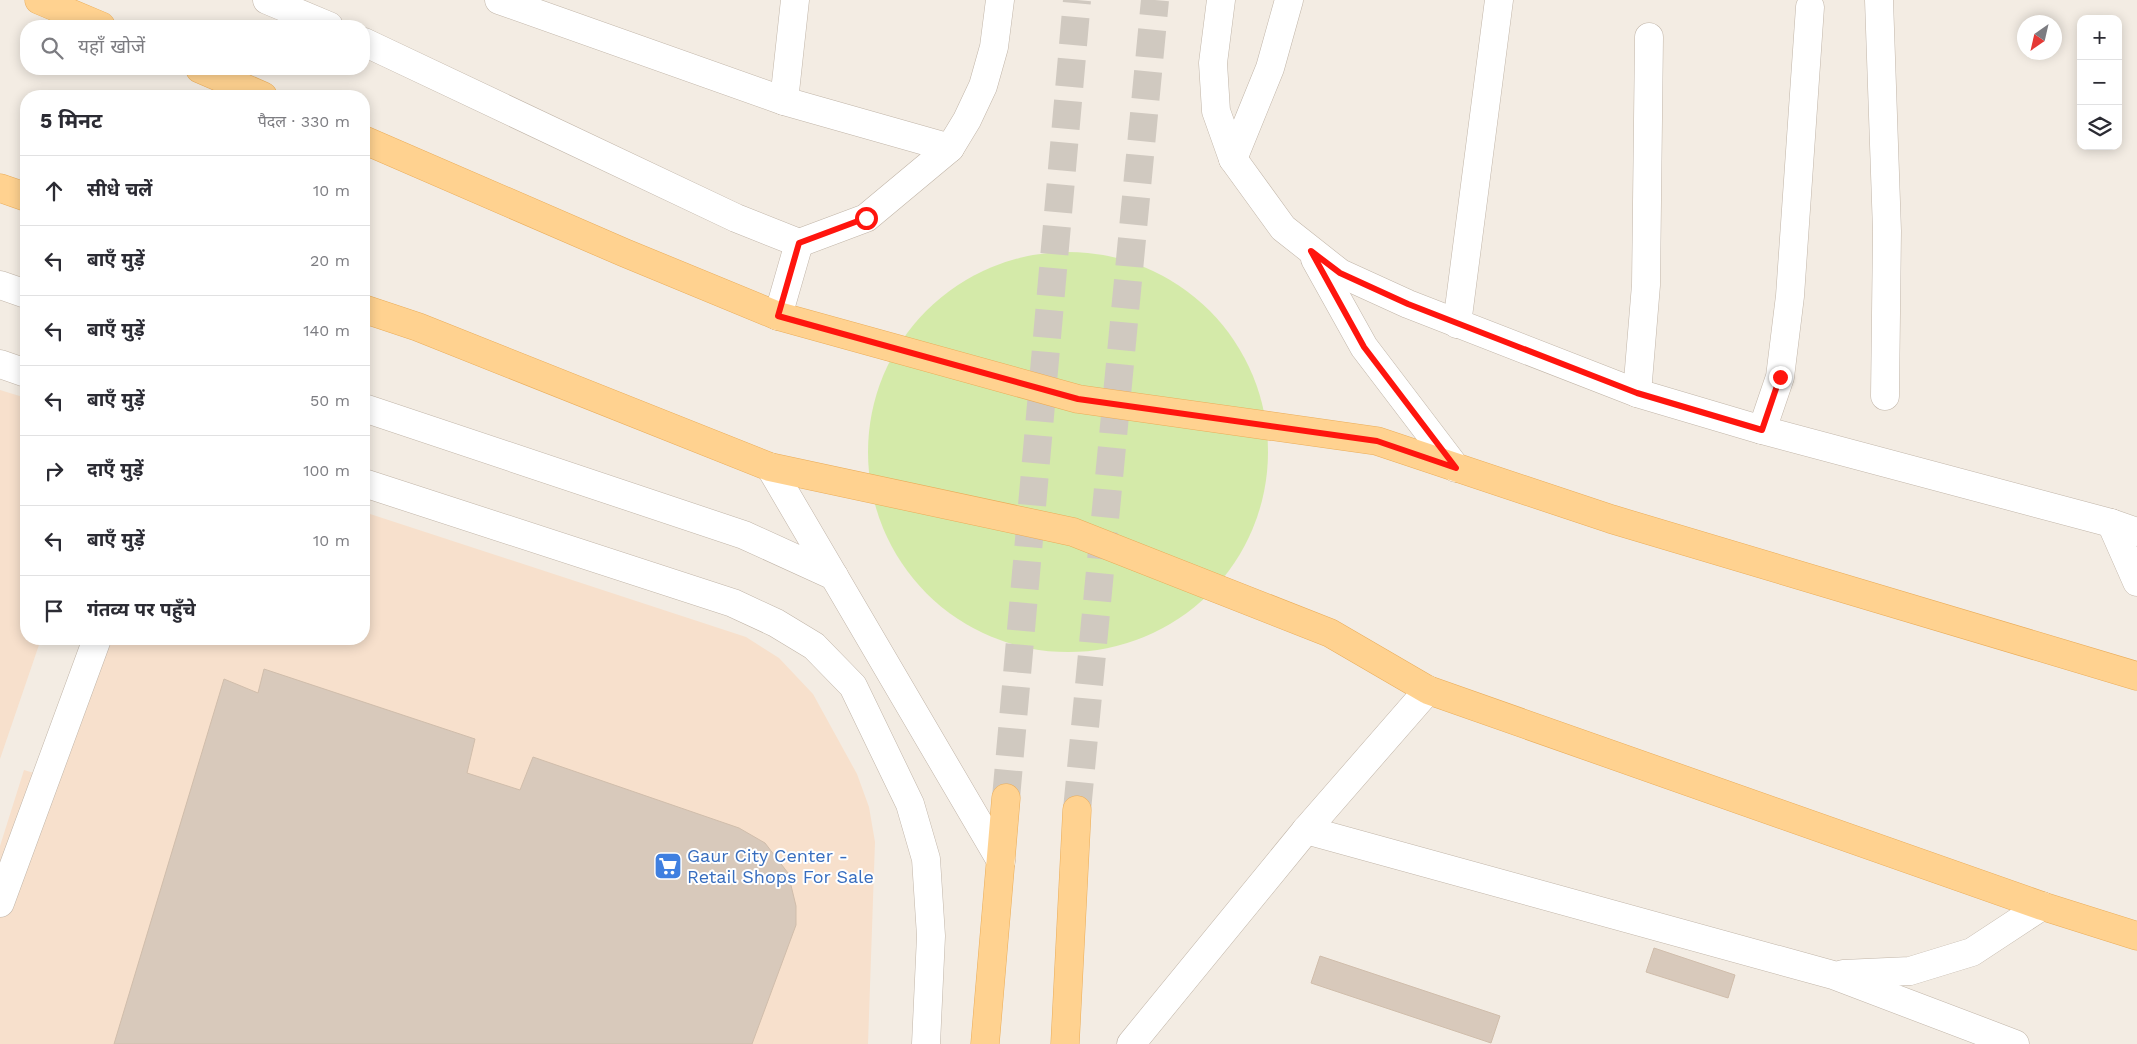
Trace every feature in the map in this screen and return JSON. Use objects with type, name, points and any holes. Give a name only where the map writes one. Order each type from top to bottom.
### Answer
[{"type":"main road","points":[[39,0],[87,20]]},
{"type":"main road","points":[[214,75],[250,90]]},
{"type":"main road","points":[[370,143],[625,253],[778,316],[1078,399],[1377,441],[1611,519],[2137,676]]},
{"type":"main road","points":[[0,188],[20,195]]},
{"type":"main road","points":[[370,311],[418,327],[770,467],[1072,532],[1330,633],[1428,690],[2042,906],[2137,936]]},
{"type":"main road","points":[[985,1044],[1006,798]]},
{"type":"main road","points":[[1065,1044],[1077,810]]},
{"type":"street","points":[[267,0],[322,15]]},
{"type":"street","points":[[499,0],[784,101],[950,148]]},
{"type":"street","points":[[784,101],[795,0]]},
{"type":"street","points":[[370,45],[736,218],[799,243],[866,218],[950,148],[983,86],[994,47],[1000,0]]},
{"type":"street","points":[[1221,0],[1213,63],[1216,111],[1233,159],[1283,228],[1340,273],[1457,324],[1637,393],[1762,430],[2111,523],[2137,532]]},
{"type":"street","points":[[1233,159],[1270,68],[1288,0]]},
{"type":"street","points":[[1457,324],[1499,0]]},
{"type":"street","points":[[1879,0],[1887,230],[1885,396]]},
{"type":"street","points":[[1762,430],[1780,377],[1790,296],[1810,7]]},
{"type":"street","points":[[1637,393],[1646,285],[1649,37]]},
{"type":"street","points":[[778,316],[799,243]]},
{"type":"street","points":[[1311,251],[1364,347],[1456,468]]},
{"type":"street","points":[[0,285],[20,292]]},
{"type":"street","points":[[0,364],[20,371]]},
{"type":"street","points":[[370,410],[744,535],[834,576]]},
{"type":"street","points":[[770,467],[1001,861]]},
{"type":"street","points":[[370,485],[733,603],[776,623],[814,646],[853,686],[910,804],[926,859],[931,936],[926,1044]]},
{"type":"street","points":[[2111,523],[2137,582]]},
{"type":"street","points":[[853,686],[871,639]]},
{"type":"street","points":[[0,903],[95,645]]},
{"type":"street","points":[[1131,1044],[1306,830],[1428,690]]},
{"type":"street","points":[[1306,830],[1833,975],[2015,1044]]},
{"type":"street","points":[[1833,975],[1910,971],[1972,952],[2042,906]]},
{"type":"shaded area","points":[[0,390],[20,396],[20,645],[39,645],[0,759]]},
{"type":"shaded area","points":[[370,514],[746,637],[779,658],[813,694],[857,774],[869,807],[875,842],[868,1044],[0,1044],[0,846],[24,770],[44,776],[88,645],[370,645]]},
{"type":"green space","points":[[1068,252],[1107,256],[1144,268],[1179,286],[1209,311],[1234,341],[1252,376],[1264,413],[1268,452],[1264,491],[1252,528],[1234,563],[1209,593],[1179,618],[1144,636],[1107,648],[1068,652],[1029,648],[992,636],[957,618],[927,593],[902,563],[884,528],[872,491],[868,452],[872,413],[884,376],[902,341],[927,311],[957,286],[992,268],[1029,256]]},
{"type":"building","points":[[264,669],[475,739],[467,773],[520,790],[533,757],[739,828],[765,843],[788,873],[796,906],[796,925],[752,1044],[114,1044],[224,679],[258,693]]},
{"type":"building","points":[[1654,948],[1735,975],[1728,998],[1646,972]]},
{"type":"building","points":[[1320,956],[1500,1016],[1491,1043],[1311,983]]},
{"type":"tunnel","points":[[1006,798],[1077,0]]},
{"type":"tunnel","points":[[1077,810],[1155,0]]},
{"type":"place","name":"Gaur City Center - Retail Shops For Sale","points":[[668,866]]},
{"type":"route","points":[[866,218],[799,243],[778,316],[1078,399],[1377,441],[1456,468],[1364,347],[1311,251],[1340,273],[1457,324],[1637,393],[1762,430],[1780,377]]}]
